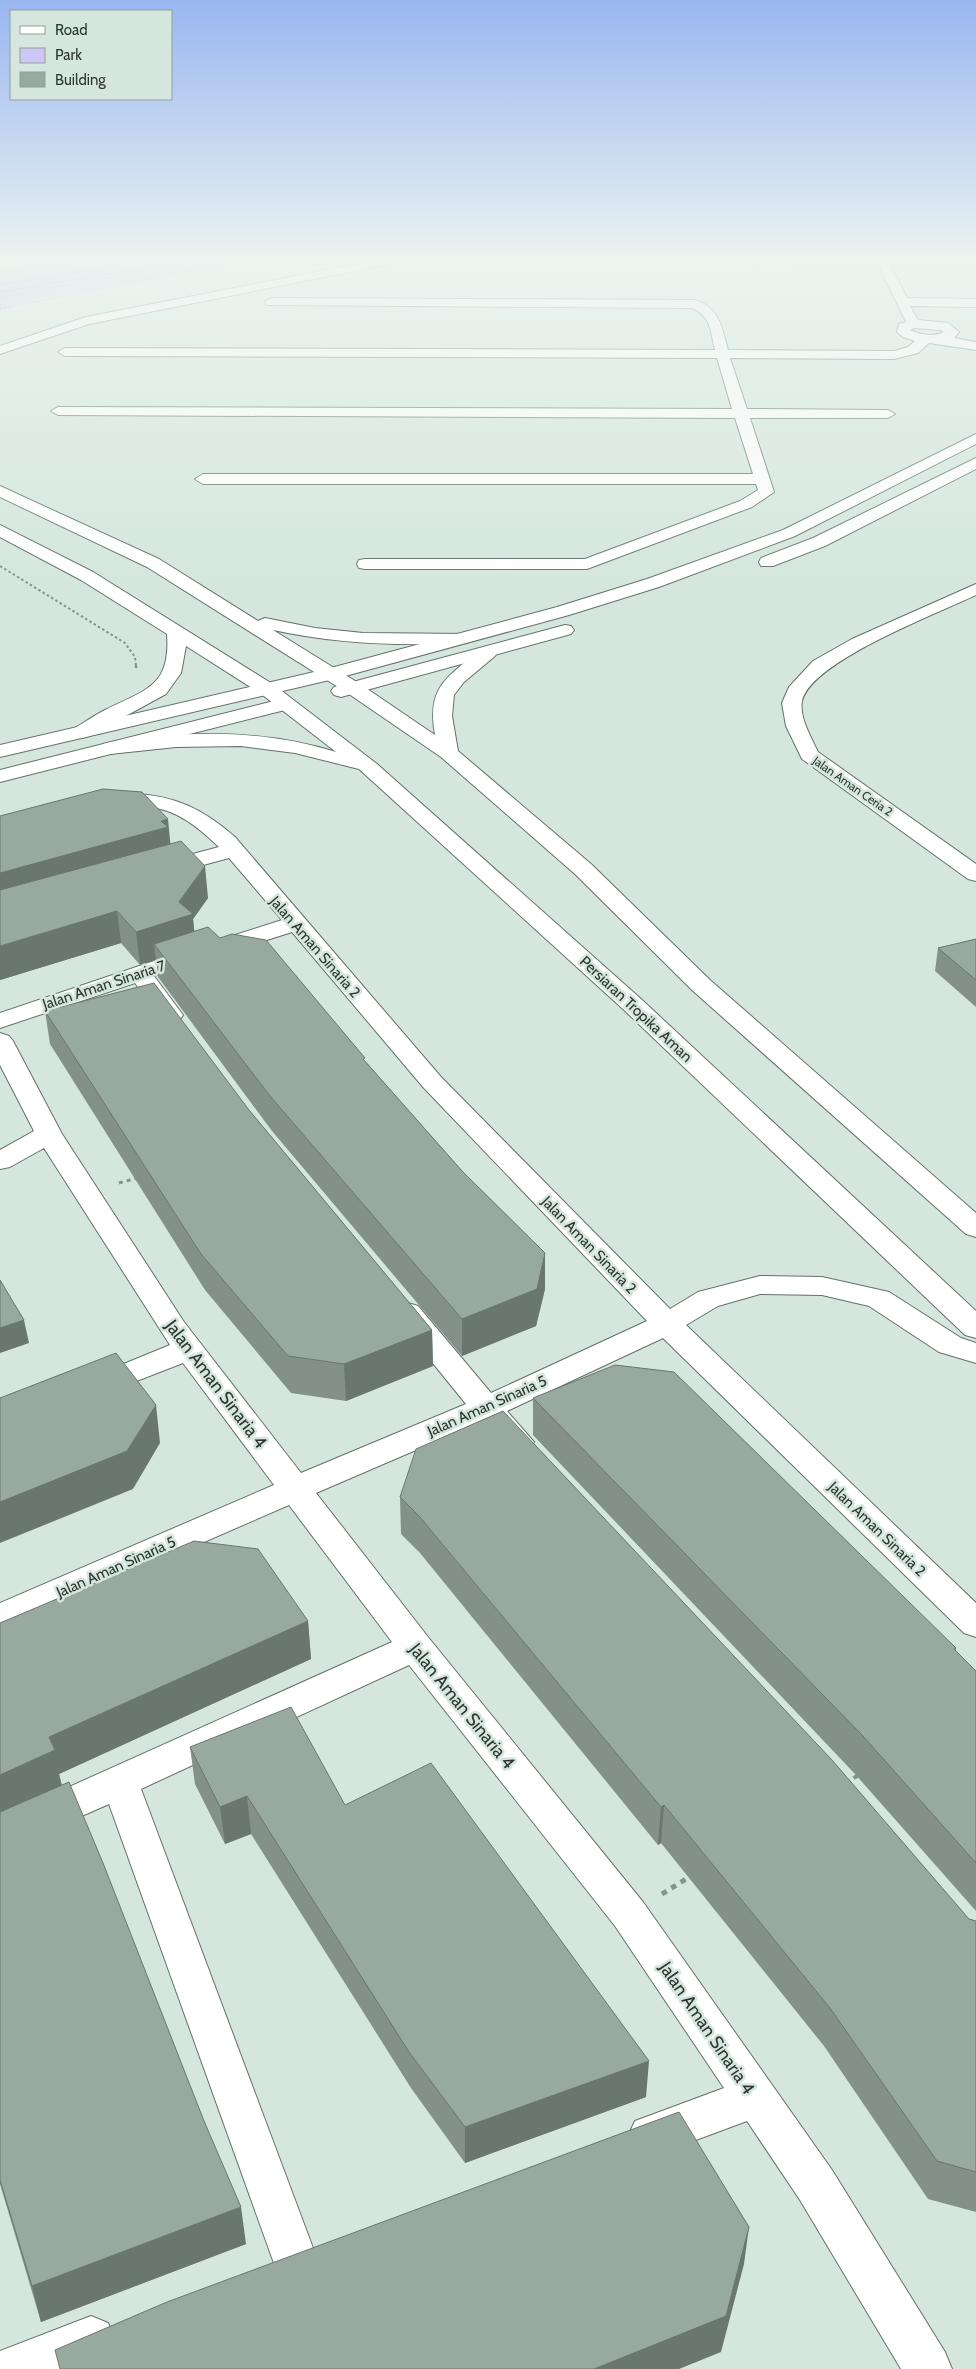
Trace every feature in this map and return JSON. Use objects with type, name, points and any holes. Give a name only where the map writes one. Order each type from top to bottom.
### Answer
[{"type":"street","points":[[365,564],[587,564],[746,504],[766,492],[726,367]]},
{"type":"street","points":[[58,411],[888,414]]},
{"type":"street","points":[[0,776],[110,748],[286,697],[331,674],[590,602],[732,556],[789,534],[976,438]]},
{"type":"street","points":[[749,569],[819,542],[976,463]]},
{"type":"street","points":[[203,479],[762,479]]},
{"type":"street","points":[[940,481],[967,484]]},
{"type":"street","points":[[0,491],[153,563],[353,688],[448,753],[583,869],[701,985],[976,1228]]},
{"type":"street","name":"Persiaran Tropika Aman","points":[[0,530],[87,576],[176,633],[286,697],[370,768],[632,1004],[976,1328]]},
{"type":"street","name":"Jalan Aman Ceria 2","points":[[976,590],[858,643],[820,665],[796,691],[792,703],[796,726],[809,755],[976,874]]},
{"type":"street","points":[[230,612],[265,623],[319,635],[379,640],[463,638]]},
{"type":"street","points":[[324,695],[579,626]]},
{"type":"street","points":[[82,732],[111,715],[146,699],[165,684],[176,662],[178,650],[176,633]]},
{"type":"street","points":[[448,753],[442,719],[443,698],[453,683],[488,652]]},
{"type":"street","points":[[0,751],[82,732],[286,697]]},
{"type":"street","points":[[110,748],[195,738],[256,741],[288,745],[370,768]]},
{"type":"street","name":"Jalan Aman Sinaria 2","points":[[98,804],[123,801],[178,807],[206,822],[229,846],[294,924],[432,1082],[667,1324],[976,1624]]},
{"type":"street","points":[[139,876],[229,846]]},
{"type":"street","name":"Jalan Aman Sinaria 7","points":[[0,1021],[185,958],[294,924]]},
{"type":"street","points":[[140,973],[186,1036]]},
{"type":"street","name":"Jalan Aman Sinaria 4","points":[[0,1040],[49,1134],[85,1194],[173,1329],[415,1647],[629,1914],[754,2098],[816,2185],[928,2369]]},
{"type":"street","points":[[0,1161],[49,1134]]},
{"type":"street","name":"Jalan Aman Sinaria 5","points":[[0,1618],[294,1489],[486,1408],[667,1324],[708,1299],[760,1286],[822,1286],[880,1299],[950,1346],[976,1353]]},
{"type":"street","points":[[393,1295],[486,1408],[541,1466]]},
{"type":"street","points":[[72,1396],[189,1349]]},
{"type":"street","points":[[0,1836],[120,1783],[415,1647]]},
{"type":"street","points":[[120,1783],[296,2264]]},
{"type":"street","points":[[614,2149],[754,2098]]},
{"type":"street","points":[[13,2369],[131,2325]]},
{"type":"path","points":[[0,566],[125,643],[135,657],[137,667]]},
{"type":"path","points":[[85,1194],[141,1176]]},
{"type":"path","points":[[841,1786],[866,1771]]},
{"type":"path","points":[[629,1914],[697,1873]]},
{"type":"building","points":[[103,789],[142,792],[168,819],[161,821],[168,827],[0,873],[0,816]]},
{"type":"building","points":[[181,841],[205,866],[179,902],[193,914],[136,932],[117,911],[0,946],[0,890]]},
{"type":"building","points":[[208,927],[220,938],[232,934],[266,940],[365,1058],[363,1059],[463,1172],[545,1253],[537,1289],[462,1319],[270,1096],[154,944]]},
{"type":"building","points":[[976,939],[976,980],[938,948]]},
{"type":"building","points":[[154,983],[249,1110],[432,1330],[344,1364],[288,1356],[201,1254],[45,1011]]},
{"type":"building","points":[[0,1280],[24,1320],[0,1328]]},
{"type":"building","points":[[116,1353],[156,1405],[127,1451],[0,1502],[0,1398]]},
{"type":"building","points":[[615,1365],[674,1372],[956,1648],[954,1649],[976,1671],[976,1863],[862,1735],[533,1398]]},
{"type":"building","points":[[503,1411],[832,1760],[969,1919],[976,1921],[976,2172],[937,2161],[830,2008],[664,1805],[661,1807],[419,1516],[400,1497],[416,1449]]},
{"type":"building","points":[[194,1541],[258,1549],[308,1621],[49,1737],[55,1750],[0,1775],[0,1623]]},
{"type":"building","points":[[291,1707],[345,1805],[431,1763],[649,2061],[465,2127],[409,2052],[247,1796],[220,1807],[190,1747]]},
{"type":"building","points":[[69,1782],[103,1863],[204,2121],[241,2207],[32,2286],[0,2180],[0,1812]]},
{"type":"building","points":[[679,2112],[749,2227],[726,2316],[594,2369],[60,2369],[55,2350],[167,2302]]}]
